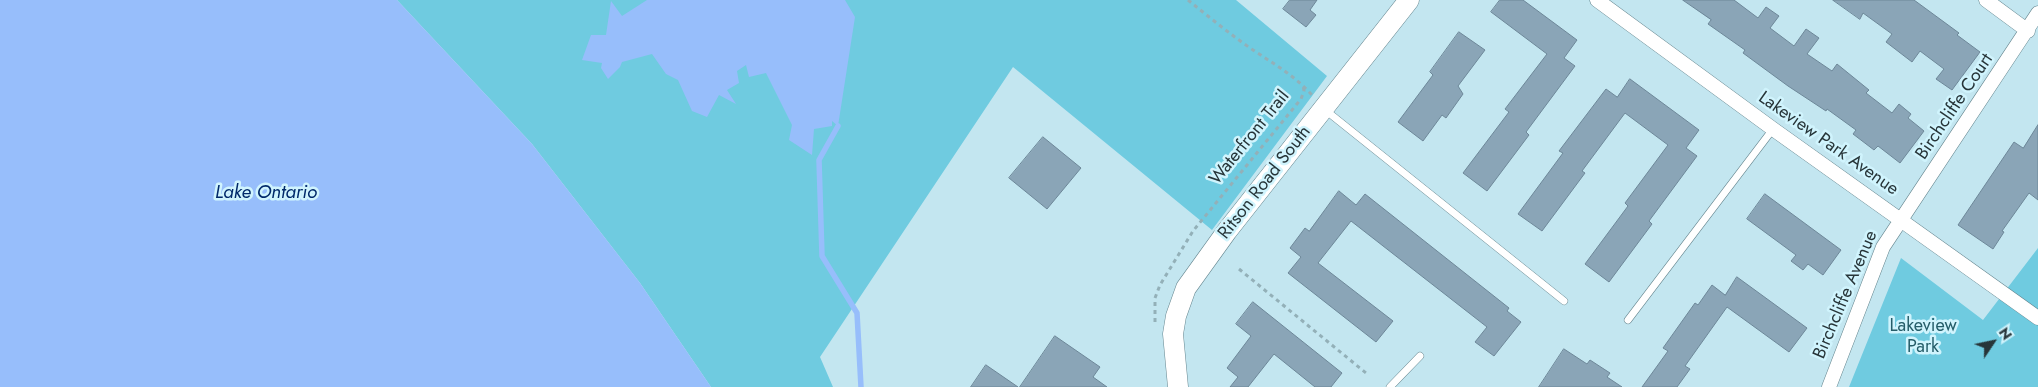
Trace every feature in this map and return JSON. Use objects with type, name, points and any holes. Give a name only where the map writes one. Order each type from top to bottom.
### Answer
[{"type":"street","name":"Ritson Road South","points":[[1178,387],[1173,334],[1176,316],[1186,288],[1227,231],[1409,0]]},
{"type":"street","name":"Lakeview Park Avenue","points":[[1597,0],[1773,129],[2038,318]]},
{"type":"street","points":[[1986,0],[2028,31]]},
{"type":"street","name":"Birchcliffe Court","points":[[1901,219],[1918,197],[2038,14]]},
{"type":"street","name":"Birchcliffe Avenue","points":[[1829,387],[1883,247],[1901,219]]},
{"type":"lane","points":[[1323,109],[1564,301]]},
{"type":"lane","points":[[1628,320],[1773,129]]},
{"type":"lane","points":[[1390,387],[1420,356]]},
{"type":"path","name":"Waterfront Trail","points":[[1156,326],[1155,298],[1160,285],[1179,252],[1197,225],[1301,99],[1304,91],[1303,85],[1275,63],[1253,50],[1188,0]]},
{"type":"path","points":[[1239,269],[1366,373]]},
{"type":"green space","points":[[397,0],[1236,0],[1327,76],[1212,230],[1013,67],[820,357],[833,387],[711,387],[640,283],[532,144]]},
{"type":"green space","name":"Lakeview Park","points":[[2038,248],[2038,387],[1849,387],[1901,258],[1983,320]]},
{"type":"water","name":"Lake Ontario","points":[[0,0],[397,0],[532,144],[640,283],[711,387],[0,387]]},
{"type":"water","points":[[647,0],[845,0],[855,17],[838,126],[832,121],[832,126],[814,129],[812,155],[789,140],[792,125],[766,73],[749,77],[746,65],[737,71],[739,83],[727,90],[736,104],[719,95],[707,117],[692,111],[678,80],[666,74],[652,54],[622,62],[620,67],[608,79],[601,68],[602,63],[582,60],[591,35],[606,35],[611,1],[622,16]]},
{"type":"building","points":[[1290,0],[1317,0],[1310,10],[1316,15],[1306,27],[1283,9]]},
{"type":"building","points":[[1500,0],[1523,0],[1577,40],[1564,58],[1575,66],[1526,132],[1529,135],[1487,191],[1463,173],[1509,112],[1505,109],[1547,54],[1491,12]]},
{"type":"building","points":[[1683,0],[1734,0],[1758,18],[1766,7],[1779,16],[1770,28],[1794,46],[1806,29],[1819,38],[1807,54],[1832,71],[1837,64],[1869,90],[1866,93],[1892,113],[1899,104],[1911,114],[1908,118],[1924,131],[1900,163],[1878,146],[1874,150],[1853,134],[1856,130],[1827,109],[1826,111],[1788,86],[1743,53],[1745,50],[1708,24],[1711,20]]},
{"type":"building","points":[[1833,0],[1914,0],[1959,33],[1957,35],[1980,52],[1952,90],[1936,79],[1944,69],[1920,51],[1912,62],[1886,42],[1892,34],[1863,13],[1860,19]]},
{"type":"building","points":[[1459,32],[1485,50],[1458,86],[1463,94],[1446,118],[1442,115],[1423,141],[1398,122],[1433,75],[1430,72]]},
{"type":"building","points":[[1630,79],[1699,130],[1686,148],[1697,156],[1649,221],[1652,224],[1609,282],[1585,264],[1628,206],[1625,203],[1668,145],[1625,113],[1582,171],[1585,173],[1542,231],[1518,214],[1563,153],[1559,151],[1606,89],[1617,97]]},
{"type":"building","points":[[2038,125],[2038,200],[2029,193],[2002,231],[2004,232],[1993,249],[1958,225],[2014,142],[2023,148]]},
{"type":"building","points":[[1043,137],[1081,168],[1047,209],[1009,178]]},
{"type":"building","points":[[1339,191],[1356,205],[1365,194],[1509,308],[1507,311],[1521,322],[1494,356],[1475,342],[1487,327],[1351,221],[1318,263],[1393,321],[1376,342],[1288,273],[1301,257],[1290,248],[1305,228],[1309,231]]},
{"type":"building","points":[[1765,194],[1841,250],[1823,275],[1808,264],[1803,270],[1791,261],[1796,255],[1747,219]]},
{"type":"building","points":[[1737,277],[1807,328],[1789,352],[1727,307],[1685,366],[1690,369],[1677,387],[1642,387],[1668,351],[1663,348],[1695,303],[1698,305],[1712,285],[1725,295]]},
{"type":"building","points":[[1253,302],[1342,373],[1331,387],[1315,387],[1274,354],[1248,387],[1230,387],[1238,377],[1227,368],[1251,336],[1236,324]]},
{"type":"building","points":[[1055,336],[1100,367],[1093,377],[1107,387],[1020,387]]},
{"type":"building","points":[[1564,349],[1587,364],[1590,360],[1610,373],[1607,377],[1622,387],[1539,387]]},
{"type":"building","points":[[986,365],[1018,387],[971,387]]},
{"type":"waterway","points":[[838,126],[819,160],[822,256],[857,313],[861,387]]}]
